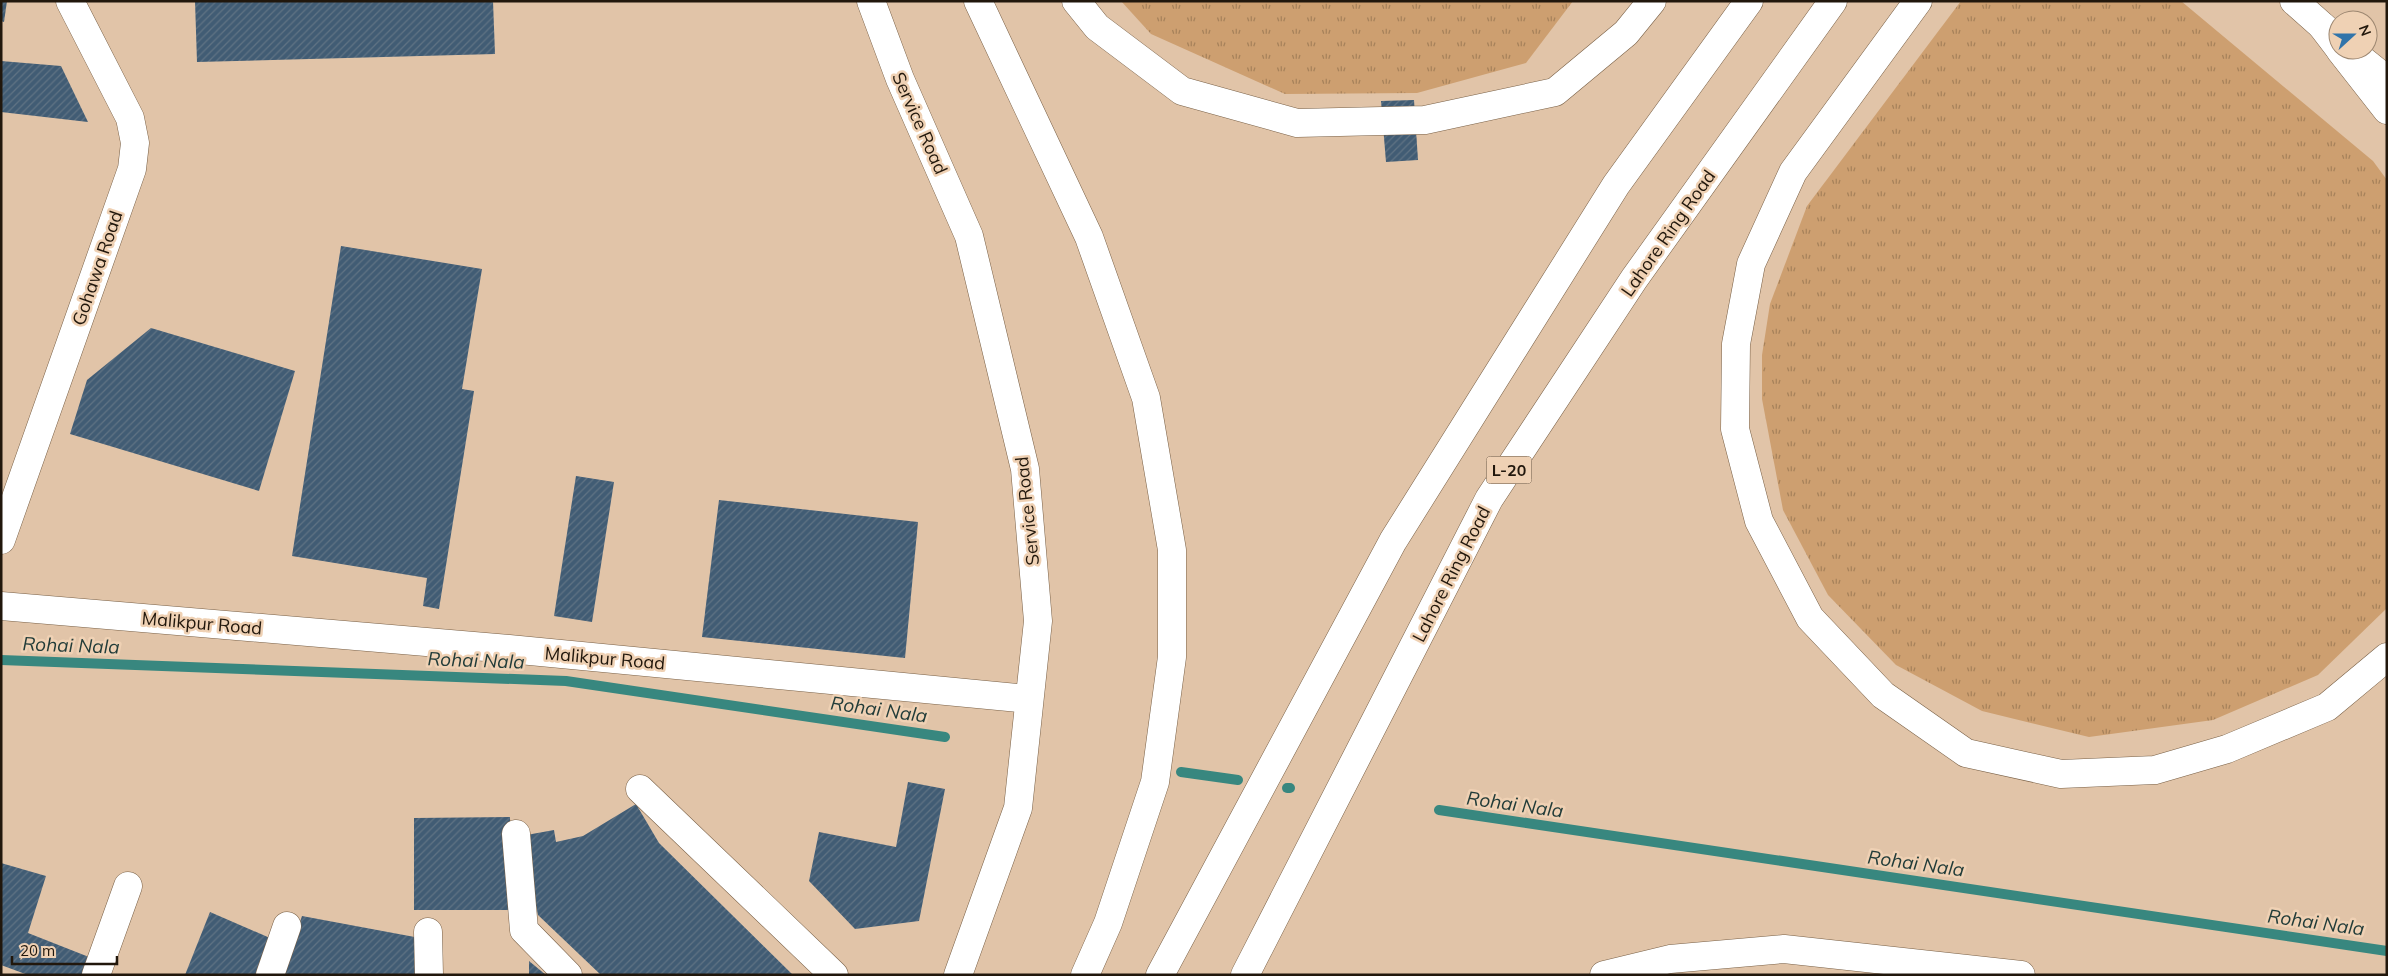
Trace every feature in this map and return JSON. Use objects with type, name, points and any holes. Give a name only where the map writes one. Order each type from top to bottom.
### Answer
[{"type":"main road","name":"Gohawa Road","points":[[1,540],[132,169],[135,143],[130,118],[70,1]]},
{"type":"main road","name":"Service Road","points":[[871,1],[900,79],[969,236],[1026,468],[1038,621],[1018,808],[958,975]]},
{"type":"main road","points":[[978,1],[1089,238],[1143,389],[1172,550],[1172,657],[1155,782],[1108,923],[1086,975]]},
{"type":"main road","points":[[1076,1],[1096,27],[1182,91],[1297,123],[1424,120],[1555,92],[1626,33],[1652,1]]},
{"type":"main road","points":[[1160,975],[1394,541],[1616,185],[1749,1]]},
{"type":"main road","name":"Lahore Ring Road","points":[[1245,975],[1489,499],[1634,279],[1833,1]]},
{"type":"main road","points":[[1918,1],[1793,172],[1751,264],[1736,344],[1736,428],[1759,522],[1810,618],[1883,695],[1966,753],[2061,774],[2155,770],[2227,749],[2327,707],[2387,657]]},
{"type":"main road","points":[[2294,1],[2328,35]]},
{"type":"main road","points":[[2349,60],[2387,110]]},
{"type":"main road","points":[[2362,60],[2387,80]]},
{"type":"main road","name":"Malikpur Road","points":[[1,606],[509,649],[1029,698]]},
{"type":"main road","points":[[640,790],[834,975]]},
{"type":"main road","points":[[516,834],[524,930],[568,975]]},
{"type":"main road","points":[[96,975],[128,886]]},
{"type":"main road","points":[[270,975],[287,926]]},
{"type":"main road","points":[[428,932],[429,975]]},
{"type":"main road","points":[[1604,975],[1670,959],[1784,949],[2021,975]]},
{"type":"green space","points":[[1121,1],[1573,1],[1526,63],[1417,93],[1285,94],[1151,34]]},
{"type":"green space","points":[[1961,1],[2181,1],[2373,161],[2387,180],[2387,608],[2318,675],[2213,720],[2089,737],[1982,711],[1896,665],[1828,595],[1783,510],[1762,399],[1762,355],[1770,304],[1807,206]]},
{"type":"building","points":[[1,1],[7,1],[4,22],[1,21]]},
{"type":"building","points":[[195,1],[493,1],[495,54],[197,62]]},
{"type":"building","points":[[1,61],[61,66],[88,122],[1,112]]},
{"type":"building","points":[[1414,100],[1418,160],[1386,162],[1381,101]]},
{"type":"building","points":[[341,246],[482,269],[462,389],[474,391],[439,609],[423,606],[427,578],[292,556]]},
{"type":"building","points":[[151,328],[295,371],[259,491],[70,434],[87,380]]},
{"type":"building","points":[[576,476],[614,482],[592,622],[554,616]]},
{"type":"building","points":[[719,500],[918,522],[905,658],[702,637]]},
{"type":"building","points":[[908,782],[945,789],[919,921],[855,929],[809,881],[819,832],[896,847]]},
{"type":"building","points":[[636,804],[659,843],[793,975],[601,975],[538,915],[521,836],[554,830],[556,842],[583,836]]},
{"type":"building","points":[[510,817],[511,910],[414,910],[414,818]]},
{"type":"building","points":[[1,863],[46,876],[28,933],[94,959],[87,975],[28,975],[1,965]]},
{"type":"building","points":[[210,912],[270,938],[258,975],[185,975]]},
{"type":"building","points":[[302,916],[420,938],[420,975],[282,975]]},
{"type":"building","points":[[529,961],[546,975],[529,975]]},
{"type":"waterway","name":"Rohai Nala","points":[[1,660],[566,681],[945,737]]},
{"type":"waterway","name":"Rohai Nala","points":[[1181,772],[1238,780]]},
{"type":"waterway","name":"Rohai Nala","points":[[1439,810],[2387,951]]}]
